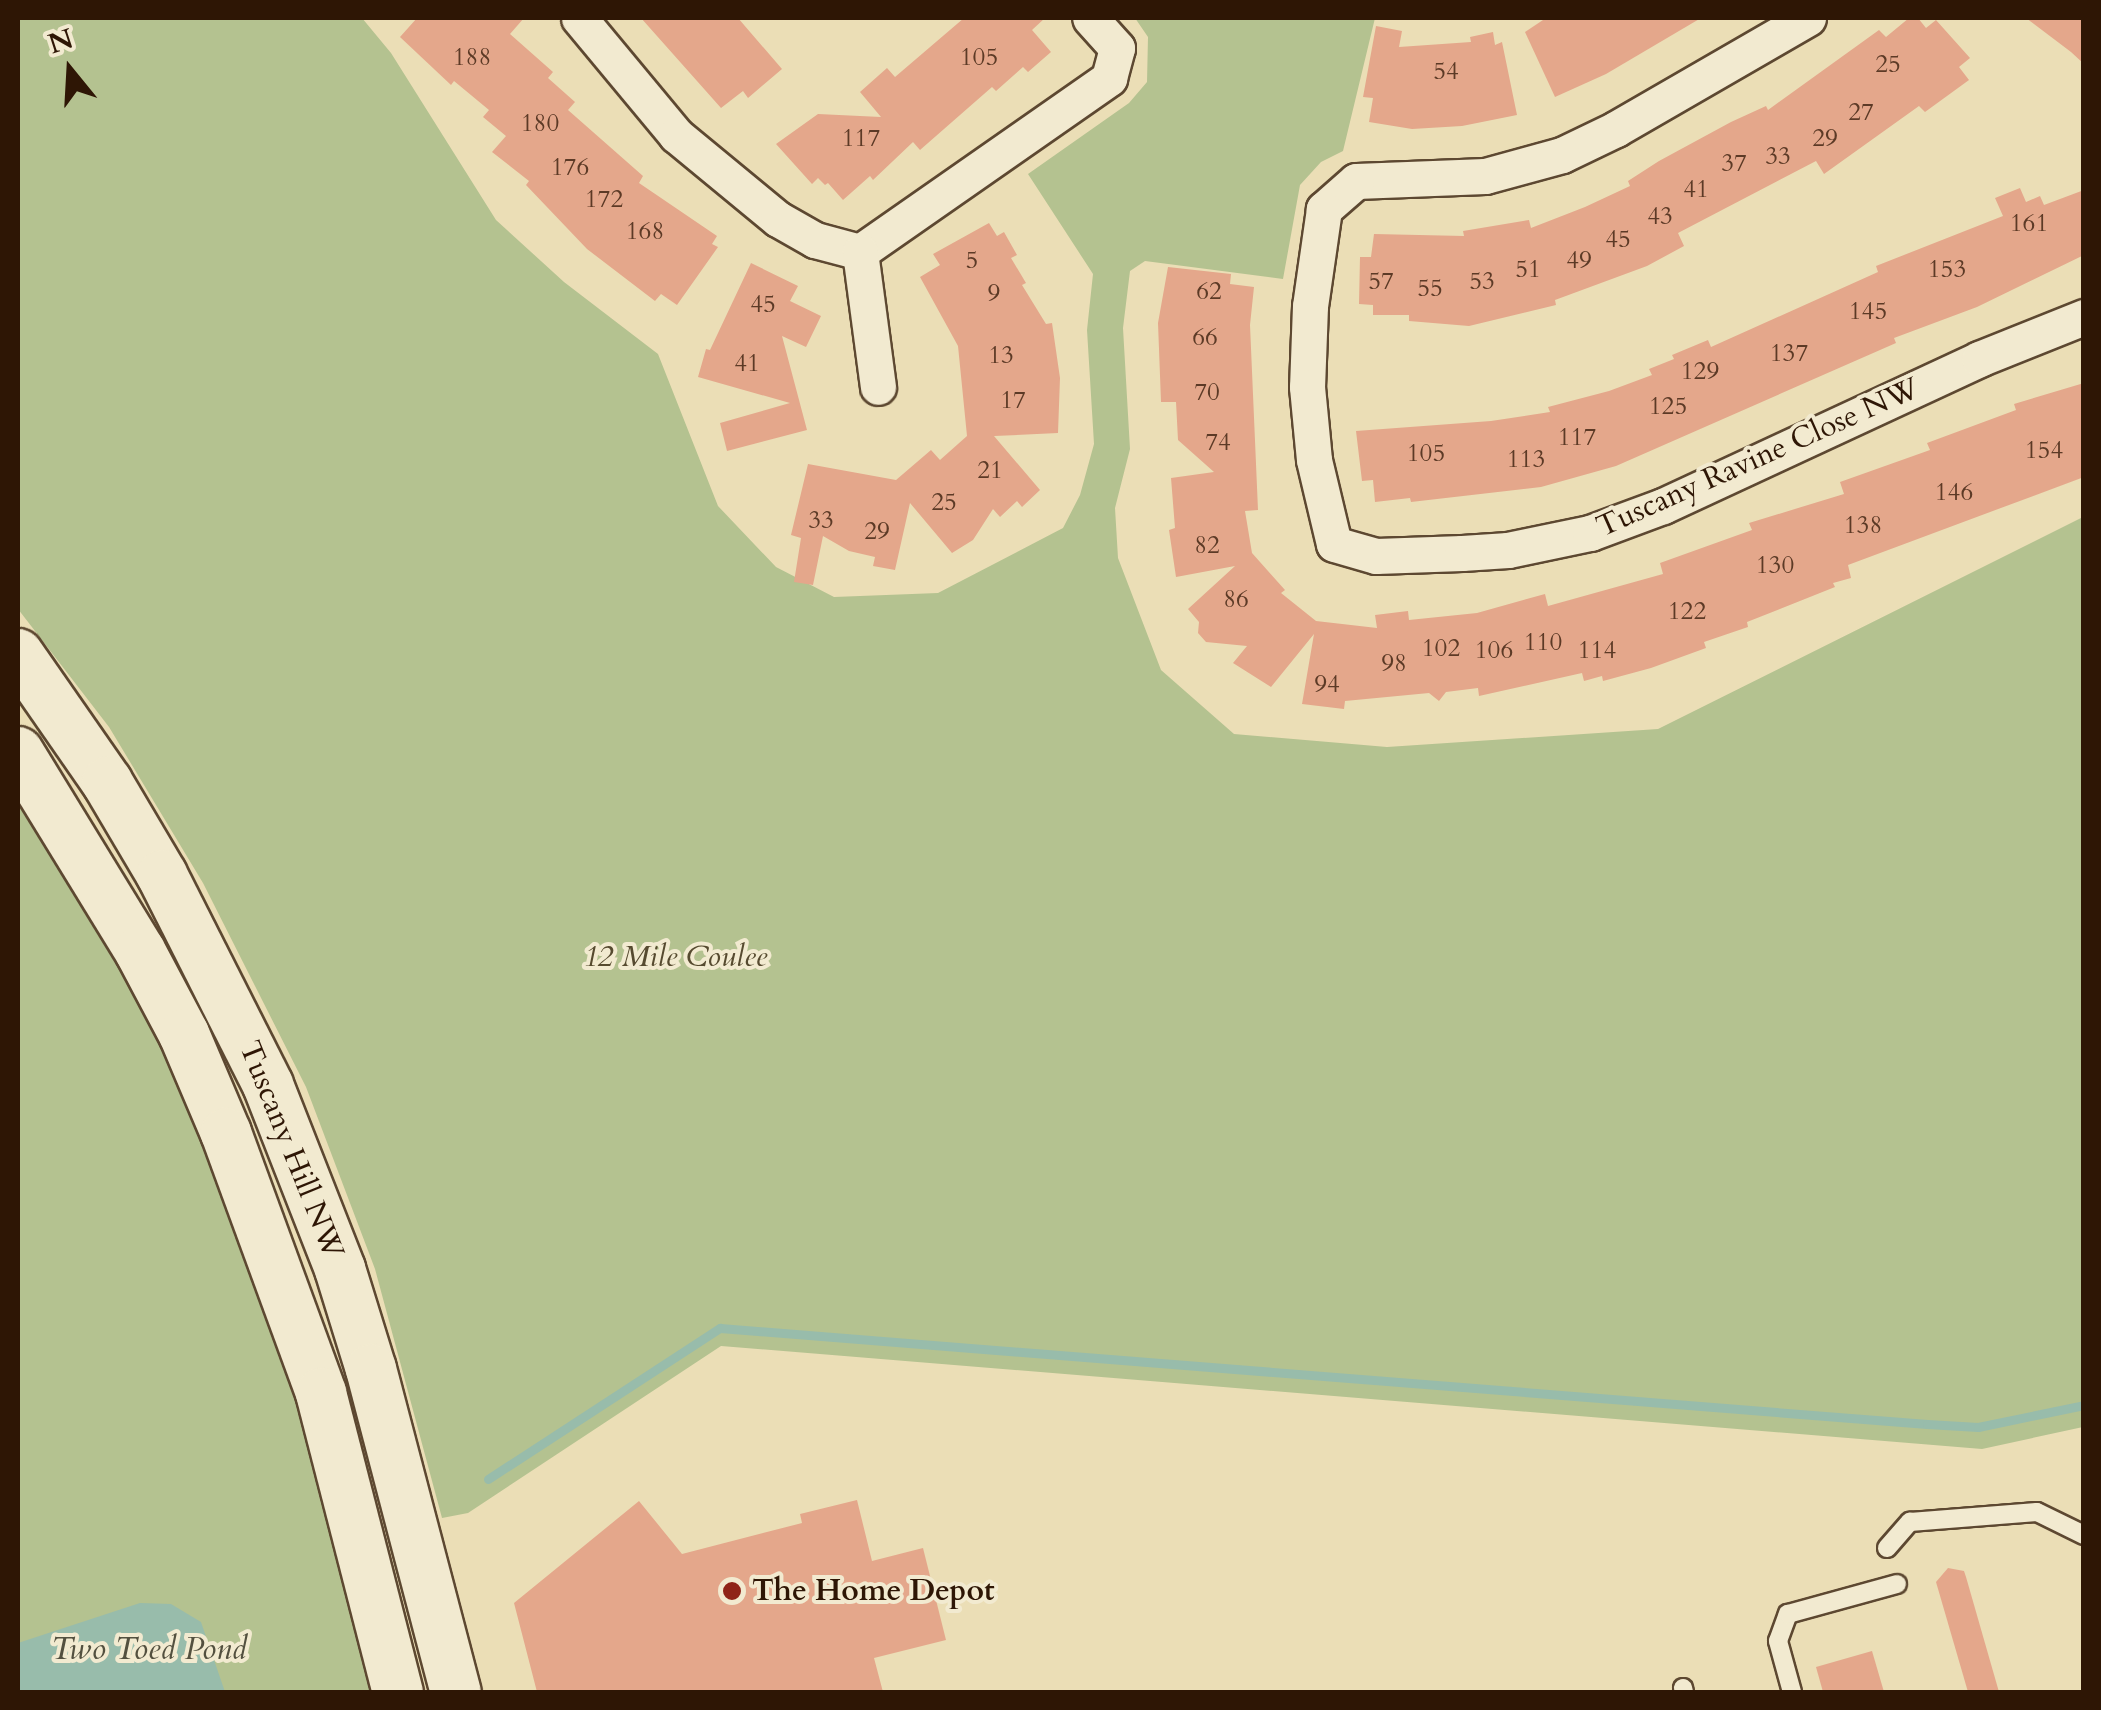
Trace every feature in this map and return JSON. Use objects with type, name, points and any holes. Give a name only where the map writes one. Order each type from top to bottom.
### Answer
[{"type":"street","points":[[579,18],[676,135],[778,219],[815,240],[860,252],[1109,78],[1117,48],[1090,18]]},
{"type":"street","name":"Tuscany Ravine Close NW","points":[[1808,18],[1616,129],[1562,155],[1485,176],[1356,181],[1324,209],[1310,306],[1307,388],[1314,460],[1334,544],[1376,556],[1462,553],[1508,550],[1590,533],[1663,506],[1979,359],[2084,317]]},
{"type":"street","points":[[860,252],[878,387]]},
{"type":"street","name":"Tuscany Hill NW","points":[[18,654],[107,782],[162,875],[268,1085],[340,1269],[366,1352],[456,1692]]},
{"type":"street","name":"Tuscany Hill NW","points":[[18,752],[140,951],[184,1034],[226,1133],[321,1393],[398,1692]]},
{"type":"lane","points":[[1887,1548],[1910,1522],[2038,1512],[2084,1535]]},
{"type":"lane","points":[[1792,1692],[1778,1642],[1788,1614],[1897,1584]]},
{"type":"green space","name":"12 Mile Coulee","points":[[18,18],[362,18],[391,53],[496,220],[564,282],[658,354],[718,506],[776,567],[834,597],[938,593],[1063,528],[1080,495],[1094,444],[1087,330],[1093,274],[1028,174],[1129,103],[1147,82],[1148,37],[1135,18],[1375,18],[1343,151],[1321,162],[1300,185],[1283,279],[1145,261],[1130,271],[1123,328],[1130,449],[1115,508],[1118,558],[1161,670],[1234,734],[1387,747],[1658,729],[2083,517],[2083,1427],[1982,1449],[721,1346],[468,1513],[442,1518],[375,1269],[306,1087],[203,883],[109,727],[18,609]]},
{"type":"green space","points":[[18,793],[75,879],[179,1077],[284,1331],[381,1692],[18,1692]]},
{"type":"water","name":"Two Toed Pond","points":[[140,1603],[171,1604],[201,1622],[225,1692],[18,1692],[18,1643]]},
{"type":"building","points":[[417,18],[524,18],[510,34],[553,72],[548,78],[575,102],[568,110],[643,176],[639,183],[717,236],[712,244],[718,247],[677,305],[661,294],[655,301],[587,249],[526,185],[529,181],[492,152],[506,136],[483,117],[489,110],[454,81],[451,85],[400,37]]},
{"type":"building","points":[[641,18],[738,18],[782,69],[748,98],[743,91],[721,108]]},
{"type":"building","points":[[964,18],[1045,18],[1032,30],[1051,52],[1028,72],[1023,67],[996,91],[992,87],[920,150],[913,142],[873,180],[870,176],[843,200],[828,183],[825,185],[818,178],[812,184],[776,144],[818,114],[881,117],[860,92],[887,68],[895,77]]},
{"type":"building","points":[[1546,18],[1701,18],[1606,74],[1555,97],[1525,32]]},
{"type":"building","points":[[1909,18],[1918,18],[1926,28],[1936,20],[1970,58],[1959,67],[1969,80],[1925,112],[1919,106],[1824,174],[1816,161],[1678,233],[1684,246],[1647,266],[1555,300],[1556,305],[1469,326],[1409,321],[1409,315],[1373,315],[1373,305],[1359,304],[1360,257],[1371,257],[1374,234],[1464,236],[1463,231],[1529,220],[1531,228],[1585,207],[1630,186],[1628,181],[1659,161],[1731,122],[1766,106],[1768,110],[1879,30],[1886,37]]},
{"type":"building","points":[[2026,18],[2084,18],[2084,64],[2071,52]]},
{"type":"building","points":[[1376,26],[1402,31],[1399,47],[1471,42],[1470,37],[1493,32],[1495,45],[1502,42],[1517,115],[1462,126],[1412,129],[1369,122],[1373,98],[1363,97]]},
{"type":"building","points":[[2020,188],[2026,202],[2040,196],[2044,205],[2084,190],[2084,255],[1977,307],[1894,338],[1896,343],[1616,466],[1541,487],[1411,502],[1410,498],[1375,502],[1373,480],[1362,481],[1356,431],[1491,421],[1550,412],[1548,407],[1609,391],[1652,375],[1649,369],[1674,359],[1672,355],[1708,340],[1711,347],[1878,272],[1876,266],[2003,216],[1995,198]]},
{"type":"building","points":[[989,223],[997,236],[1004,232],[1017,255],[1011,258],[1026,283],[1022,285],[1046,324],[1052,323],[1060,378],[1058,433],[994,436],[1040,490],[1022,507],[1017,501],[1000,517],[993,509],[973,540],[952,553],[910,503],[895,570],[873,566],[875,557],[849,551],[823,536],[813,585],[794,582],[801,538],[791,535],[808,464],[896,480],[931,450],[940,460],[967,436],[958,346],[920,277],[940,265],[933,254]]},
{"type":"building","points":[[751,263],[798,286],[790,301],[821,316],[806,347],[782,336],[807,430],[727,451],[720,423],[790,403],[698,377],[706,349],[710,350]]},
{"type":"building","points":[[1168,267],[1231,274],[1230,284],[1254,287],[1250,325],[1258,510],[1245,511],[1252,553],[1285,590],[1281,593],[1316,621],[1377,628],[1375,615],[1408,611],[1409,620],[1477,613],[1545,594],[1548,606],[1663,574],[1660,563],[1752,530],[1749,523],[1844,494],[1840,482],[1930,450],[1927,443],[2016,410],[2014,404],[2084,383],[2084,477],[1848,565],[1851,578],[1833,583],[1835,587],[1747,622],[1748,627],[1704,642],[1706,648],[1651,668],[1603,681],[1602,676],[1584,681],[1582,673],[1479,696],[1478,688],[1446,692],[1439,701],[1429,693],[1345,701],[1344,709],[1302,704],[1314,634],[1271,687],[1233,663],[1247,646],[1206,642],[1198,633],[1199,622],[1188,609],[1235,566],[1176,577],[1169,530],[1175,528],[1171,478],[1214,472],[1178,440],[1176,402],[1161,402],[1158,323]]},
{"type":"building","name":"The Home Depot","points":[[857,1500],[872,1561],[923,1548],[946,1640],[874,1658],[883,1692],[537,1692],[514,1603],[639,1501],[682,1554],[802,1523],[800,1514]]},
{"type":"building","points":[[1948,1568],[1964,1571],[1999,1692],[1968,1692],[1936,1582]]},
{"type":"building","points":[[1872,1651],[1884,1692],[1823,1692],[1816,1667]]},
{"type":"waterway","points":[[488,1479],[720,1328],[1978,1427],[2084,1405]]},
{"type":"place","name":"The Home Depot","points":[[732,1591]]}]
